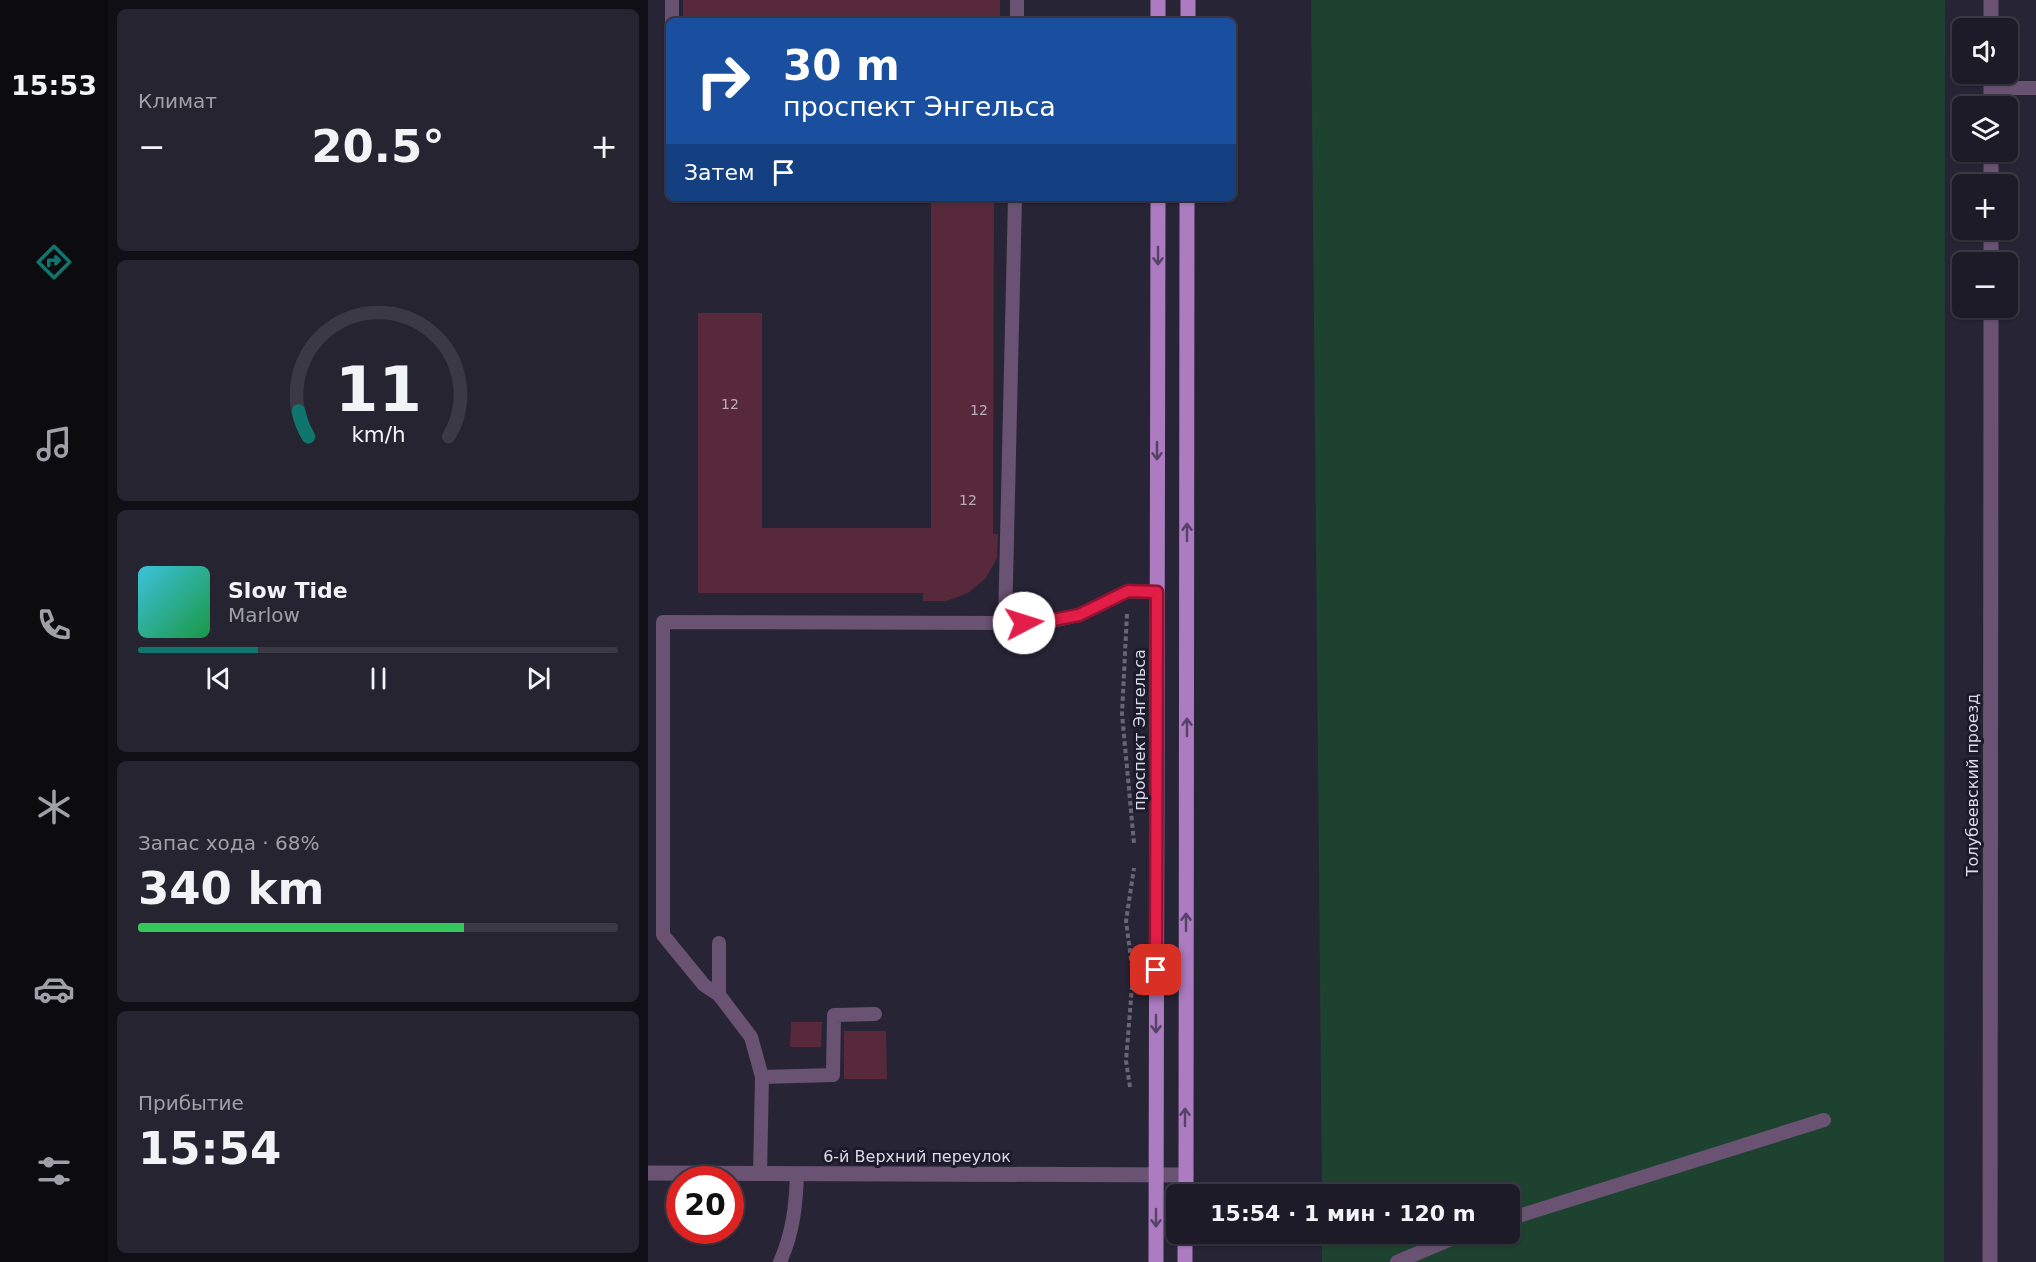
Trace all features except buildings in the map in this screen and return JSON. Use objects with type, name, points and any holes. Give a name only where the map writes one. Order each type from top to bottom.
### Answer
[{"type":"main road","points":[[1158,0],[1158,18]]},
{"type":"main road","points":[[1188,0],[1188,18]]},
{"type":"main road","name":"проспект Энгельса","points":[[1156,1262],[1158,201]]},
{"type":"main road","points":[[1186,1184],[1187,201]]},
{"type":"main road","points":[[1185,1244],[1185,1262]]},
{"type":"street","points":[[1991,0],[1991,18]]},
{"type":"street","name":"Толубеевский проезд","points":[[1990,318],[1990,1262]]},
{"type":"street","name":"6-й Верхний переулок","points":[[648,1173],[1186,1175]]},
{"type":"lane","points":[[672,0],[672,18]]},
{"type":"lane","points":[[1017,0],[1017,18]]},
{"type":"lane","points":[[2010,84],[2036,88]]},
{"type":"lane","points":[[1005,623],[1016,201]]},
{"type":"lane","points":[[760,1174],[762,1077],[751,1037],[719,995],[704,986],[663,935],[663,621],[1043,622],[1079,615],[1128,591],[1157,592]]},
{"type":"lane","points":[[719,943],[719,995]]},
{"type":"lane","points":[[762,1077],[833,1076],[834,1015],[875,1014]]},
{"type":"lane","points":[[1520,1216],[1824,1120]]},
{"type":"lane","points":[[780,1262],[790,1238],[795,1210],[797,1174]]},
{"type":"lane","points":[[1396,1262],[1439,1244]]},
{"type":"path","points":[[1128,591],[1122,714],[1134,847]]},
{"type":"path","points":[[1130,1087],[1126,1061],[1133,974],[1126,921],[1135,858]]},
{"type":"green space","points":[[1311,0],[1945,0],[1944,1262],[1322,1262],[1322,1244],[1520,1244],[1520,1184],[1322,1184]]},
{"type":"route","points":[[1024,623],[1079,615],[1128,591],[1157,592],[1156,970]]}]
